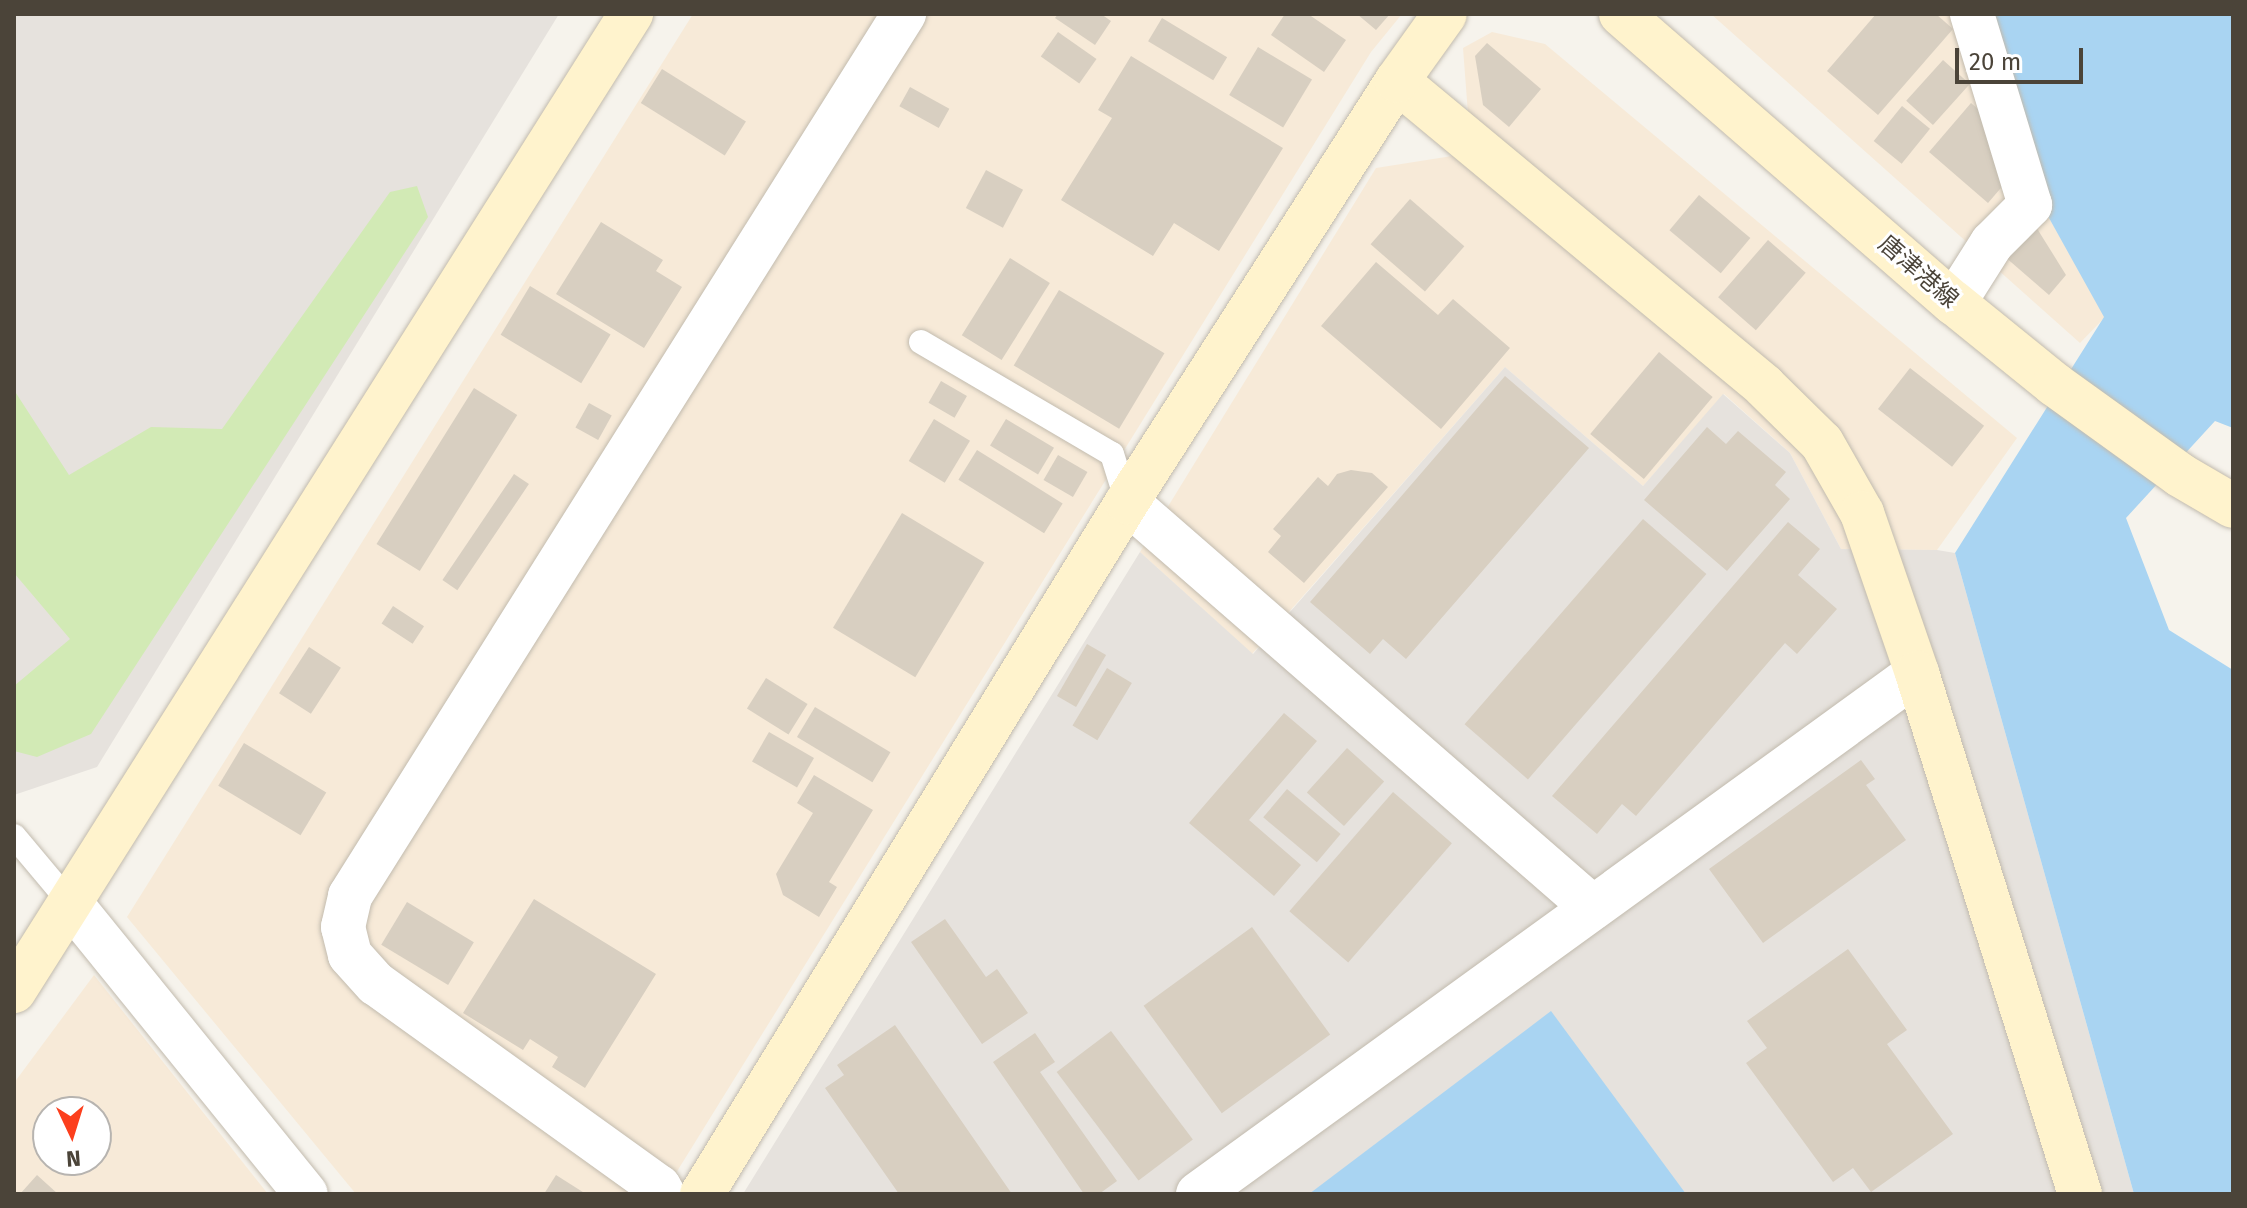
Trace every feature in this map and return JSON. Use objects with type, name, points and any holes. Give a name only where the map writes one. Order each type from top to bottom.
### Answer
[{"type":"street","points":[[14,991],[631,14]]},
{"type":"street","points":[[663,1194],[659,1187],[376,984],[350,955],[343,927],[350,896],[904,14]]},
{"type":"street","points":[[702,1194],[1127,502],[1397,81],[1445,14]]},
{"type":"street","name":"唐津港線","points":[[1621,14],[1954,303],[2054,384],[2180,475],[2233,506]]},
{"type":"street","points":[[1954,303],[1992,243],[2030,205],[1972,14]]},
{"type":"street","points":[[1397,81],[1751,376],[1822,443],[1862,513],[1917,673],[2080,1194]]},
{"type":"street","points":[[1127,502],[1592,907]]},
{"type":"street","points":[[1198,1194],[1917,673]]},
{"type":"street","points":[[71,904],[306,1194]]},
{"type":"lane","points":[[921,342],[1112,454],[1127,502]]},
{"type":"lane","points":[[14,836],[71,904]]},
{"type":"shaded area","points":[[14,14],[559,14],[97,767],[14,795]]},
{"type":"shaded area","points":[[693,14],[1402,14],[1371,52],[663,1194],[356,1194],[127,917]]},
{"type":"shaded area","points":[[1711,14],[1988,14],[2044,209],[2105,317],[2080,343]]},
{"type":"shaded area","points":[[1492,32],[1545,44],[2017,438],[1937,550],[1841,549],[1790,453],[1724,394],[1643,486],[1505,367],[1252,654],[1140,552],[1376,168],[1471,153],[1463,48]]},
{"type":"shaded area","points":[[1505,367],[1643,486],[1723,394],[1790,453],[1841,549],[1955,553],[2134,1194],[743,1194],[1140,552],[1253,654]]},
{"type":"shaded area","points":[[94,975],[268,1194],[14,1194],[14,1083]]},
{"type":"green space","points":[[417,186],[428,217],[91,734],[37,757],[14,751],[14,686],[70,639],[14,573],[14,390],[69,475],[151,427],[222,429],[390,192]]},
{"type":"water","points":[[1988,14],[2233,14],[2233,428],[2215,421],[2126,518],[2169,630],[2233,670],[2233,1194],[2134,1194],[1955,553],[2104,317],[2044,209]]},
{"type":"water","points":[[1551,1011],[1686,1194],[1309,1194]]},
{"type":"building","points":[[1058,14],[1101,14],[1111,21],[1095,45],[1055,18]]},
{"type":"building","points":[[1285,14],[1308,14],[1346,40],[1324,72],[1271,35]]},
{"type":"building","points":[[1357,14],[1390,14],[1376,30]]},
{"type":"building","points":[[1876,14],[1936,14],[1953,29],[1878,115],[1827,71]]},
{"type":"building","points":[[1162,18],[1227,57],[1213,80],[1148,41]]},
{"type":"building","points":[[1058,32],[1097,59],[1079,84],[1041,57]]},
{"type":"building","points":[[1487,43],[1541,89],[1509,127],[1483,105],[1475,56]]},
{"type":"building","points":[[1258,47],[1312,79],[1283,127],[1229,95]]},
{"type":"building","points":[[1131,56],[1283,148],[1219,251],[1174,223],[1153,256],[1061,200],[1112,118],[1098,110]]},
{"type":"building","points":[[1943,60],[1970,84],[1933,125],[1906,101]]},
{"type":"building","points":[[662,69],[746,121],[725,155],[641,103]]},
{"type":"building","points":[[910,87],[949,109],[939,128],[899,106]]},
{"type":"building","points":[[1971,103],[1985,115],[2006,182],[1988,203],[1929,152]]},
{"type":"building","points":[[1902,106],[1930,129],[1902,164],[1874,141]]},
{"type":"building","points":[[986,170],[1023,190],[1003,228],[966,208]]},
{"type":"building","points":[[1699,195],[1750,238],[1721,273],[1669,230]]},
{"type":"building","points":[[1410,199],[1464,246],[1425,292],[1371,244]]},
{"type":"building","points":[[601,222],[663,260],[656,271],[682,287],[644,348],[556,294]]},
{"type":"building","points":[[2033,222],[2066,275],[2049,295],[2004,256]]},
{"type":"building","points":[[1768,240],[1806,273],[1756,330],[1718,297]]},
{"type":"building","points":[[1010,258],[1050,283],[1002,360],[962,335]]},
{"type":"building","points":[[1376,262],[1438,315],[1453,299],[1510,348],[1441,429],[1321,326]]},
{"type":"building","points":[[530,286],[611,334],[581,383],[501,335]]},
{"type":"building","points":[[1059,290],[1164,353],[1119,429],[1014,365]]},
{"type":"building","points":[[1659,352],[1713,397],[1644,479],[1590,434]]},
{"type":"building","points":[[1910,368],[1984,426],[1952,467],[1878,409]]},
{"type":"building","points":[[1505,376],[1589,448],[1406,659],[1383,639],[1370,654],[1310,602]]},
{"type":"building","points":[[941,381],[967,396],[954,418],[928,403]]},
{"type":"building","points":[[474,388],[517,415],[420,571],[376,544]]},
{"type":"building","points":[[589,403],[612,416],[598,440],[575,427]]},
{"type":"building","points":[[934,419],[970,441],[945,483],[909,461]]},
{"type":"building","points":[[1006,419],[1054,448],[1038,474],[990,446]]},
{"type":"building","points":[[1707,427],[1726,444],[1738,431],[1786,472],[1775,485],[1790,499],[1727,571],[1644,500]]},
{"type":"building","points":[[977,450],[1063,504],[1044,533],[958,480]]},
{"type":"building","points":[[1058,455],[1087,472],[1073,497],[1044,480]]},
{"type":"building","points":[[1351,470],[1372,473],[1388,487],[1304,583],[1268,552],[1281,536],[1273,529],[1318,477],[1328,486],[1337,474]]},
{"type":"building","points":[[514,474],[529,484],[457,590],[442,580]]},
{"type":"building","points":[[902,513],[984,562],[915,677],[833,628]]},
{"type":"building","points":[[1643,519],[1706,574],[1528,779],[1465,724]]},
{"type":"building","points":[[1788,522],[1820,549],[1798,575],[1837,609],[1797,654],[1785,643],[1636,816],[1622,804],[1597,834],[1552,796]]},
{"type":"building","points":[[393,606],[424,626],[413,644],[382,624]]},
{"type":"building","points":[[1087,644],[1106,655],[1076,707],[1057,696]]},
{"type":"building","points":[[309,647],[341,668],[311,714],[279,693]]},
{"type":"building","points":[[1107,668],[1132,683],[1097,740],[1072,725]]},
{"type":"building","points":[[766,678],[808,704],[788,734],[747,709]]},
{"type":"building","points":[[815,707],[890,752],[872,782],[797,737]]},
{"type":"building","points":[[1284,713],[1317,741],[1249,820],[1301,865],[1274,896],[1189,823]]},
{"type":"building","points":[[769,732],[814,758],[797,787],[752,761]]},
{"type":"building","points":[[244,743],[326,792],[301,835],[218,786]]},
{"type":"building","points":[[1347,748],[1384,781],[1344,826],[1307,793]]},
{"type":"building","points":[[1861,760],[1875,779],[1866,785],[1906,840],[1763,943],[1709,869]]},
{"type":"building","points":[[814,775],[873,810],[829,882],[837,887],[819,917],[783,895],[776,874],[813,813],[797,803]]},
{"type":"building","points":[[1287,789],[1341,834],[1317,862],[1263,817]]},
{"type":"building","points":[[1393,792],[1452,843],[1348,962],[1289,911]]},
{"type":"building","points":[[534,899],[656,974],[585,1088],[552,1067],[558,1057],[530,1039],[523,1050],[463,1013]]},
{"type":"building","points":[[407,902],[474,942],[448,985],[381,945]]},
{"type":"building","points":[[945,919],[986,977],[997,969],[1028,1013],[982,1044],[911,942]]},
{"type":"building","points":[[1252,927],[1330,1035],[1222,1113],[1144,1006]]},
{"type":"building","points":[[1848,949],[1907,1030],[1887,1044],[1953,1134],[1871,1192],[1853,1168],[1833,1182],[1746,1063],[1767,1048],[1747,1021]]},
{"type":"building","points":[[895,1025],[1012,1194],[899,1194],[825,1088],[844,1075],[837,1065]]},
{"type":"building","points":[[1111,1031],[1193,1140],[1139,1181],[1057,1072]]},
{"type":"building","points":[[1035,1033],[1055,1062],[1040,1072],[1117,1181],[1099,1194],[1084,1194],[993,1062]]},
{"type":"building","points":[[556,1175],[586,1194],[544,1194]]},
{"type":"building","points":[[38,1176],[58,1194],[20,1194]]}]
